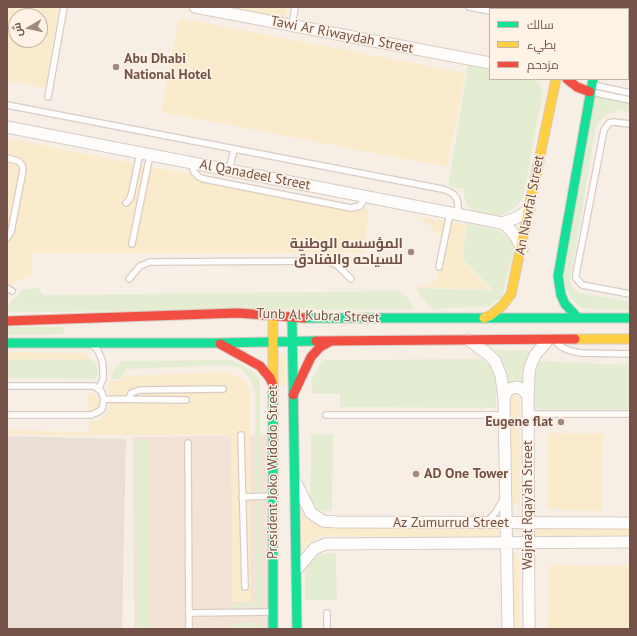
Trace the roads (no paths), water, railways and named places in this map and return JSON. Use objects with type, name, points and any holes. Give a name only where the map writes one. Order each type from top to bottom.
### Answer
[{"type":"main road","points":[[568,80],[577,87],[592,85],[558,276],[561,295],[568,308],[578,318]]},
{"type":"main road","name":"An Nawfal Street","points":[[484,318],[497,311],[502,306],[510,294],[515,280],[552,82]]},
{"type":"main road","name":"Tunb Al Kubra Street","points":[[7,321],[238,313],[292,317],[630,318]]},
{"type":"main road","name":"President Joko Widodo Street","points":[[273,629],[274,315]]},
{"type":"main road","name":"President Joko Widodo Street","points":[[292,317],[296,480],[297,629]]},
{"type":"main road","name":"Tunb Al Kubra Street","points":[[7,343],[218,343],[630,339]]},
{"type":"main road","points":[[293,395],[311,357],[320,347],[331,341]]},
{"type":"main road","points":[[218,343],[260,366],[270,378],[273,385]]},
{"type":"street","name":"Tawi Ar Riwaydah Street","points":[[195,7],[489,63]]},
{"type":"street","name":"Al Qanadeel Street","points":[[7,127],[502,223]]},
{"type":"street","points":[[502,223],[516,218],[529,210]]},
{"type":"street","points":[[502,223],[508,227],[516,237],[522,249]]},
{"type":"street","name":"Wajnat Rqay'ah Street","points":[[468,340],[483,350],[495,361],[501,376],[505,415],[508,629]]},
{"type":"street","name":"Wajnat Rqay'ah Street","points":[[528,629],[528,399],[530,371],[532,360],[539,349],[551,340]]},
{"type":"street","points":[[504,399],[505,395],[510,389],[516,387],[524,390],[528,396],[528,399]]},
{"type":"street","name":"Az Zumurrud Street","points":[[296,480],[311,513],[316,518],[323,521],[630,523]]},
{"type":"street","name":"Az Zumurrud Street","points":[[297,569],[314,549],[325,544],[630,542]]},
{"type":"lane","points":[[48,97],[64,7]]},
{"type":"lane","points":[[291,26],[295,7]]},
{"type":"lane","points":[[469,7],[489,11]]},
{"type":"lane","points":[[592,85],[630,92]]},
{"type":"lane","points":[[592,85],[630,100]]},
{"type":"lane","points":[[7,105],[448,191],[457,199],[458,205],[439,267]]},
{"type":"lane","points":[[630,124],[609,122],[604,130],[576,274],[578,282],[582,285],[630,294]]},
{"type":"lane","points":[[230,170],[234,150]]},
{"type":"lane","points":[[126,203],[131,196],[145,154]]},
{"type":"lane","points":[[132,244],[145,154]]},
{"type":"lane","points":[[7,158],[18,161],[22,165],[23,170],[11,232],[7,238]]},
{"type":"lane","points":[[192,163],[194,172],[199,177],[204,179],[351,208],[360,206],[364,197]]},
{"type":"lane","points":[[129,279],[140,266],[150,262],[326,261],[337,265],[351,279]]},
{"type":"lane","points":[[551,340],[563,348],[581,354],[630,354]]},
{"type":"lane","points":[[91,343],[98,351],[102,360],[103,379],[99,388]]},
{"type":"lane","points":[[7,386],[90,386],[99,388],[104,399],[102,409],[92,415],[7,415]]},
{"type":"lane","points":[[129,399],[131,393],[140,390],[223,389]]},
{"type":"lane","points":[[104,399],[186,400]]},
{"type":"lane","points":[[528,414],[630,414]]},
{"type":"lane","points":[[326,415],[505,415]]},
{"type":"lane","points":[[241,435],[245,588]]},
{"type":"lane","points":[[188,443],[189,629]]},
{"type":"lane","points":[[486,523],[496,512],[506,493]]},
{"type":"lane","points":[[242,497],[273,496]]},
{"type":"lane","points":[[189,613],[273,612]]},
{"type":"lane","points":[[327,613],[327,629]]},
{"type":"place","name":"Abu Dhabi National Hotel","points":[[116,67]]},
{"type":"place","name":"المؤسسه الوطنية للسياحه والفنادق","points":[[411,252]]},
{"type":"place","name":"Eugene flat","points":[[561,422]]},
{"type":"place","name":"AD One Tower","points":[[416,474]]}]
